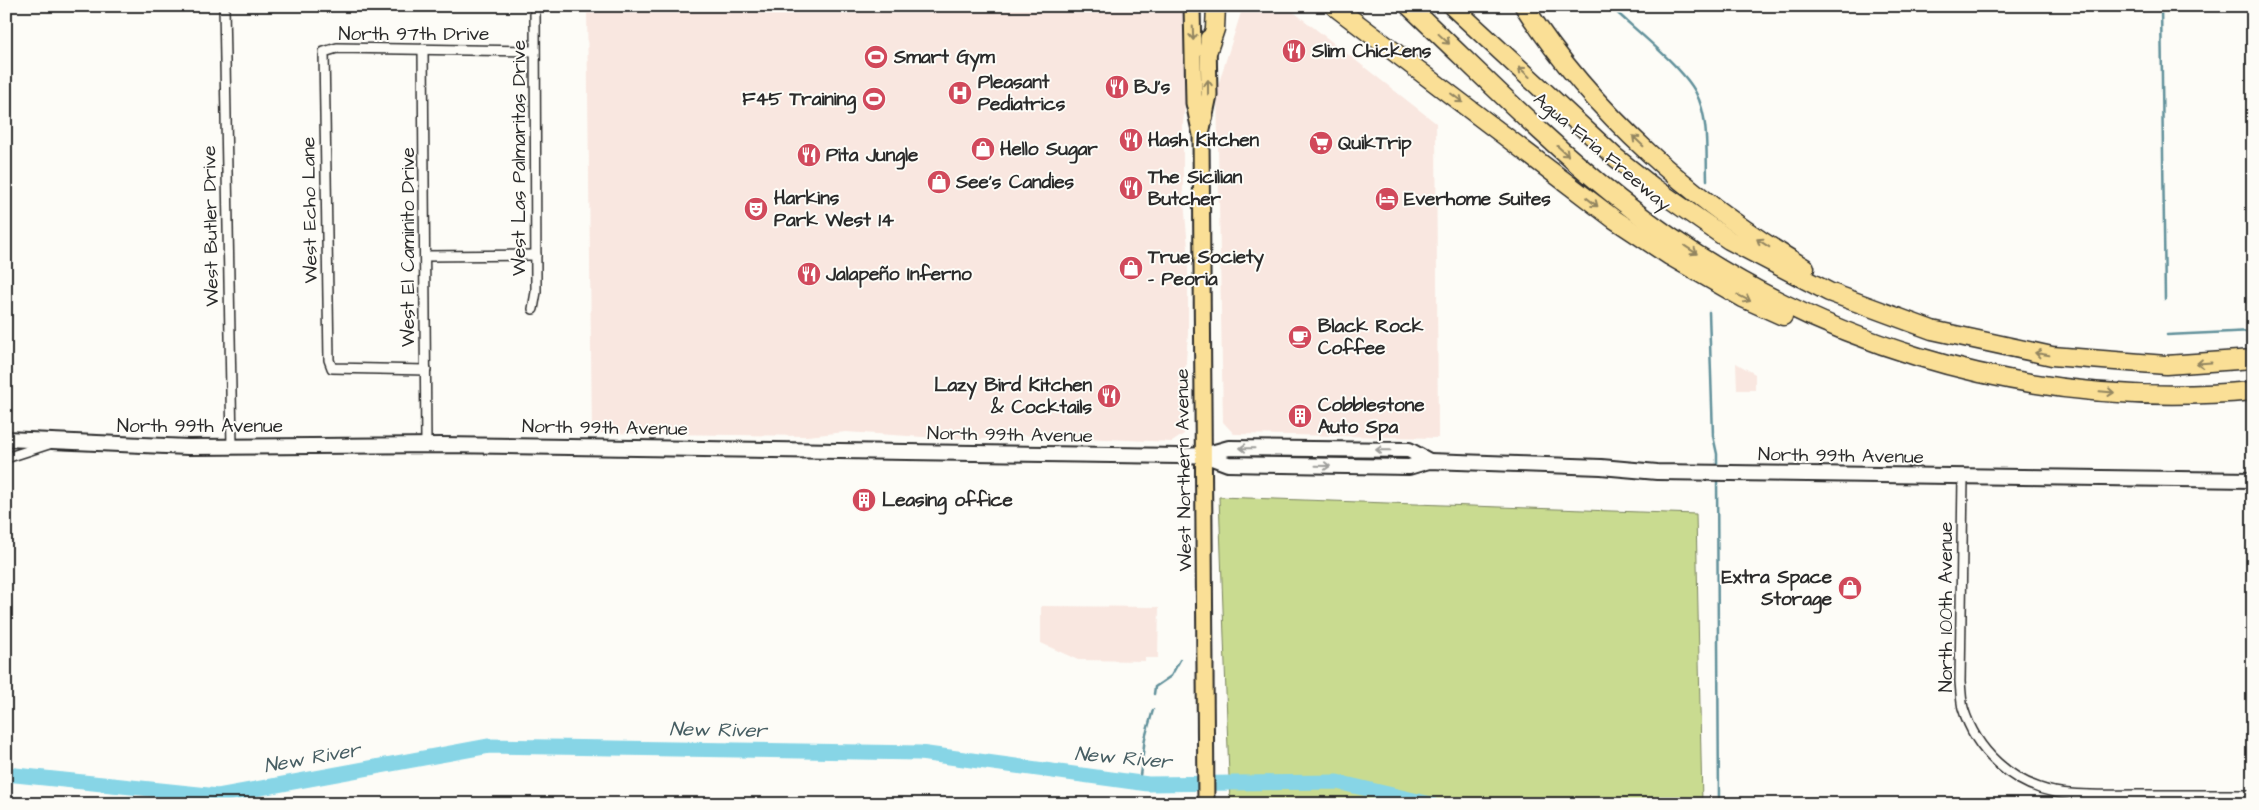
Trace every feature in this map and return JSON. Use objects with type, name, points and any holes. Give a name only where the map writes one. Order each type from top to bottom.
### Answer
[{"type":"highway","points":[[1208,50],[1215,29],[1216,6]]},
{"type":"highway","points":[[1334,6],[1614,219],[1670,256],[1743,298],[1824,336],[1884,359],[1929,372],[2015,389],[2059,387]]},
{"type":"highway","name":"Agua Fria Freeway","points":[[1409,6],[1564,152],[1619,199],[1656,227],[1725,272],[1817,320],[1912,356],[1972,372],[2059,387],[2108,392],[2172,395],[2253,391]]},
{"type":"highway","name":"Agua Fria Freeway","points":[[1452,6],[1615,157],[1692,215],[1729,240],[1829,292],[1897,318],[1971,340],[2052,356],[2166,365],[2253,359]]},
{"type":"highway","points":[[1524,6],[1536,26],[1582,83],[1675,177],[1741,229],[1834,284],[1874,301],[1897,318]]},
{"type":"main road","name":"West Northern Avenue","points":[[1192,6],[1194,103],[1200,135],[1206,804]]},
{"type":"main road","name":"West Northern Avenue","points":[[1200,135],[1209,95],[1209,6]]},
{"type":"main road","name":"North 99th Avenue","points":[[6,439],[141,446],[426,445],[1204,455],[1228,464],[1409,467],[1429,461],[1738,473],[2253,480]]},
{"type":"street","name":"West Butler Drive","points":[[224,6],[232,446]]},
{"type":"street","name":"West Las Palmaritas Drive","points":[[532,309],[536,292],[535,6]]},
{"type":"street","name":"North 97th Drive","points":[[324,52],[337,48],[535,51]]},
{"type":"street","name":"West El Caminito Drive","points":[[423,49],[426,445]]},
{"type":"street","name":"West Echo Lane","points":[[324,52],[329,360],[332,368],[426,370]]},
{"type":"street","points":[[425,256],[536,255]]},
{"type":"street","points":[[6,458],[57,442]]},
{"type":"street","name":"North 100th Avenue","points":[[1963,477],[1960,655],[1962,700],[1969,725],[1988,755],[2012,775],[2030,785],[2055,792],[2104,795],[2253,795]]},
{"type":"shaded area","points":[[587,6],[1185,6],[1186,94],[1183,124],[1183,189],[1188,248],[1188,334],[1184,434],[1172,442],[1015,435],[982,439],[939,438],[846,432],[807,436],[592,433]]},
{"type":"shaded area","points":[[1243,6],[1286,6],[1436,123],[1438,438],[1234,434],[1223,422],[1217,89]]},
{"type":"shaded area","points":[[1736,363],[1755,374],[1755,390],[1737,390]]},
{"type":"shaded area","points":[[1041,606],[1159,607],[1158,658],[1145,658],[1145,661],[1078,660],[1041,643]]},
{"type":"green space","points":[[1219,497],[1696,514],[1702,804],[1230,804]]},
{"type":"waterway","points":[[1610,6],[1669,60],[1690,83],[1696,93],[1705,124],[1707,180]]},
{"type":"waterway","points":[[2161,6],[2165,300]]},
{"type":"waterway","points":[[1709,312],[1713,436],[1717,454],[1717,468]]},
{"type":"waterway","points":[[2167,335],[2253,331]]},
{"type":"waterway","points":[[1717,478],[1719,804]]},
{"type":"waterway","points":[[1154,694],[1155,687],[1171,676],[1180,660]]},
{"type":"waterway","points":[[1139,783],[1145,738],[1153,710]]},
{"type":"waterway","name":"New River","points":[[6,774],[218,796],[489,746],[920,753],[1148,784],[1337,782],[1431,804]]},
{"type":"place","name":"Slim Chickens","points":[[1294,51]]},
{"type":"place","name":"Smart Gym","points":[[876,57]]},
{"type":"place","name":"BJ's","points":[[1117,87]]},
{"type":"place","name":"Pleasant Pediatrics","points":[[960,93]]},
{"type":"place","name":"F45 Training","points":[[874,99]]},
{"type":"place","name":"Hash Kitchen","points":[[1131,140]]},
{"type":"place","name":"QuikTrip","points":[[1321,143]]},
{"type":"place","name":"Hello Sugar","points":[[983,149]]},
{"type":"place","name":"Pita Jungle","points":[[809,155]]},
{"type":"place","name":"See's Candies","points":[[939,182]]},
{"type":"place","name":"The Sicilian Butcher","points":[[1131,188]]},
{"type":"place","name":"Everhome Suites","points":[[1387,199]]},
{"type":"place","name":"Harkins Park West 14","points":[[756,209]]},
{"type":"place","name":"True Society - Peoria","points":[[1131,268]]},
{"type":"place","name":"Jalapeño Inferno","points":[[809,274]]},
{"type":"place","name":"Black Rock Coffee","points":[[1300,337]]},
{"type":"place","name":"Lazy Bird Kitchen & Cocktails","points":[[1109,396]]},
{"type":"place","name":"Cobblestone Auto Spa","points":[[1300,416]]},
{"type":"place","name":"Leasing office","points":[[864,500]]},
{"type":"place","name":"Extra Space Storage","points":[[1850,588]]}]
